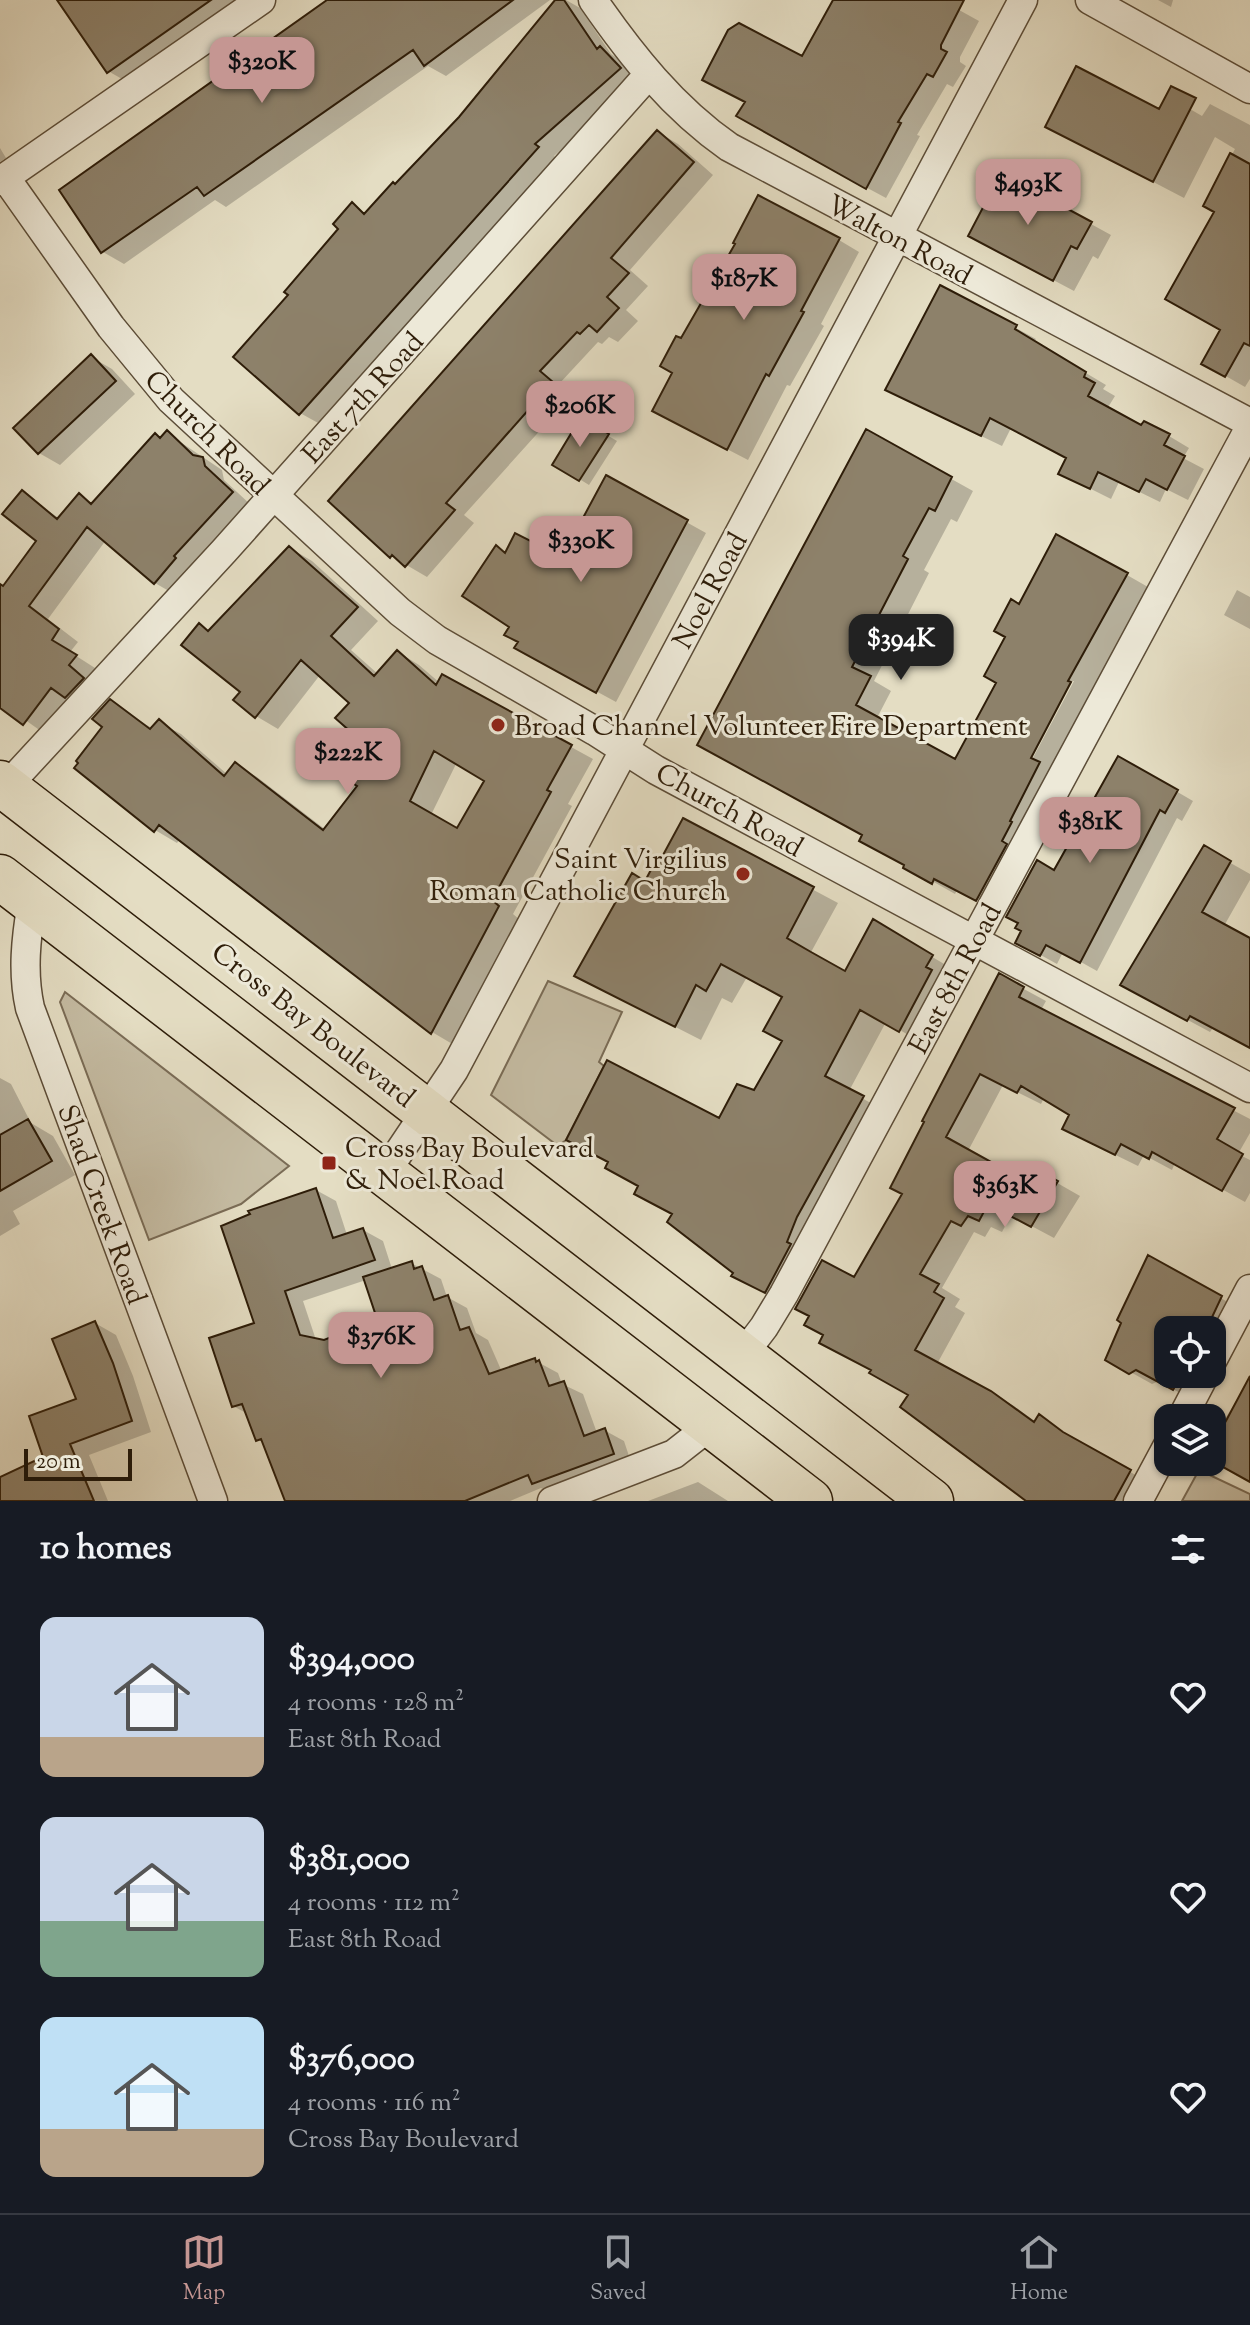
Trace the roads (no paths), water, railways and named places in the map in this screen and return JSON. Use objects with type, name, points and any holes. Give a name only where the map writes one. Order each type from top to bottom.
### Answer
[{"type":"main road","name":"Cross Bay Boulevard","points":[[3,785],[931,1501]]},
{"type":"main road","points":[[16,890],[810,1501]]},
{"type":"street","points":[[2,179],[261,0]]},
{"type":"street","name":"Walton Road","points":[[593,0],[649,74],[699,125],[729,147],[1250,425]]},
{"type":"street","name":"Noel Road","points":[[385,1173],[454,1070],[1023,0]]},
{"type":"street","points":[[1090,0],[1250,89]]},
{"type":"street","name":"East 7th Road","points":[[3,785],[273,496],[649,74]]},
{"type":"street","name":"Church Road","points":[[2,179],[90,300],[171,400],[420,628],[656,770],[1250,1088]]},
{"type":"street","name":"East 8th Road","points":[[742,1356],[784,1294],[1250,425]]},
{"type":"street","name":"Shad Creek Road","points":[[16,890],[30,1008],[213,1501]]},
{"type":"street","points":[[1226,1334],[1250,1289]]},
{"type":"street","points":[[552,1501],[674,1454],[711,1425]]},
{"type":"street","points":[[1138,1501],[1154,1471]]},
{"type":"place","name":"Broad Channel Volunteer Fire Department","points":[[498,725]]},
{"type":"place","name":"Saint Virgilius Roman Catholic Church","points":[[743,874]]},
{"type":"place","name":"Cross Bay Boulevard & Noel Road","points":[[329,1163]]}]
